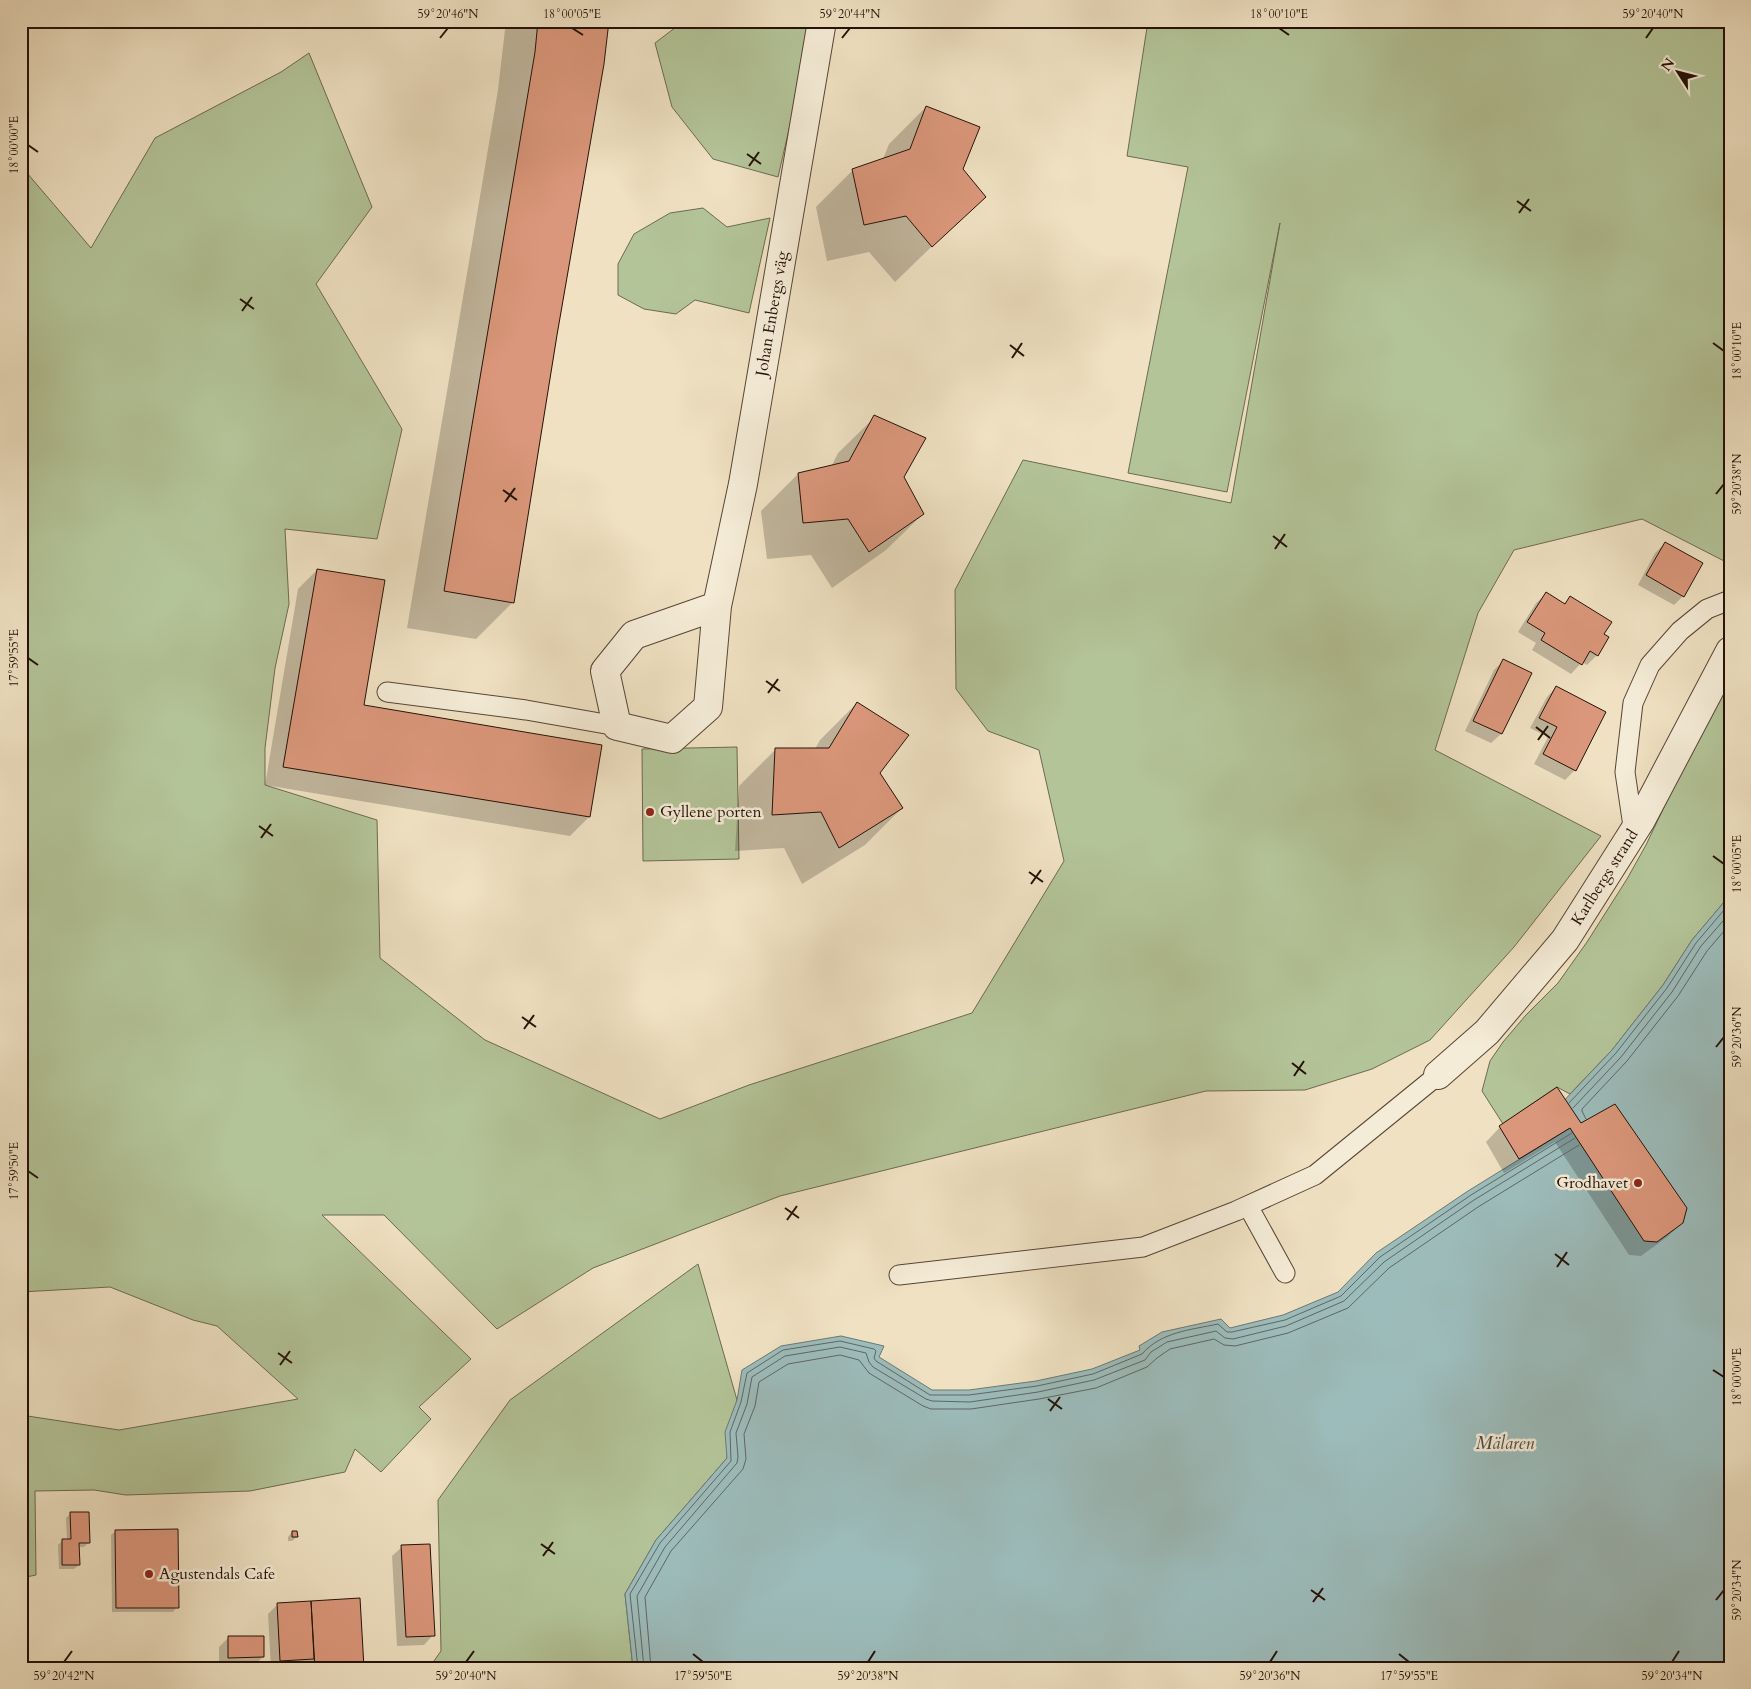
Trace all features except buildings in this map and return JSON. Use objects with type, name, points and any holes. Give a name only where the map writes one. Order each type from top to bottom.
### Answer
[{"type":"street","name":"Johan Enbergs väg","points":[[617,726],[672,739],[708,707],[717,606],[743,484],[822,21]]},
{"type":"street","points":[[617,726],[605,671],[634,635],[717,606]]},
{"type":"street","name":"Karlbergs strand","points":[[1438,1075],[1487,1032],[1566,940],[1634,832],[1730,651]]},
{"type":"lane","points":[[1634,832],[1625,772],[1632,703],[1650,665],[1680,631],[1707,609],[1730,600]]},
{"type":"lane","points":[[387,692],[526,710],[617,726]]},
{"type":"lane","points":[[899,1275],[1143,1247],[1248,1206],[1315,1175],[1438,1075]]},
{"type":"lane","points":[[1248,1206],[1285,1273]]},
{"type":"green space","points":[[684,21],[814,21],[778,177],[713,159],[672,107],[655,43]]},
{"type":"green space","points":[[1148,21],[1730,21],[1730,564],[1642,519],[1514,550],[1478,613],[1435,750],[1601,836],[1514,947],[1430,1040],[1372,1069],[1305,1090],[1206,1091],[780,1196],[593,1268],[497,1329],[384,1215],[322,1215],[471,1359],[419,1407],[431,1419],[381,1472],[355,1449],[345,1472],[250,1491],[126,1495],[94,1490],[35,1491],[36,1575],[21,1578],[21,1415],[119,1430],[298,1399],[217,1326],[193,1320],[110,1287],[21,1292],[21,166],[91,248],[155,138],[281,72],[309,53],[372,207],[316,284],[402,429],[377,539],[285,529],[289,604],[275,668],[265,748],[265,785],[377,820],[380,958],[485,1040],[660,1119],[749,1085],[972,1013],[1064,861],[1039,750],[988,731],[956,689],[955,590],[1023,460],[1231,503],[1280,223],[1227,492],[1128,473],[1188,167],[1127,156]]},
{"type":"green space","points":[[703,208],[727,227],[770,218],[749,313],[695,300],[676,314],[644,309],[618,295],[618,264],[634,234],[670,213]]},
{"type":"green space","points":[[1730,675],[1730,895],[1692,940],[1663,985],[1612,1050],[1570,1094],[1557,1087],[1503,1124],[1482,1091],[1490,1061],[1526,1015],[1558,983],[1627,879],[1646,845],[1696,740]]},
{"type":"green space","points":[[737,747],[739,859],[643,861],[642,749]]},
{"type":"green space","points":[[698,1264],[737,1400],[727,1458],[656,1540],[625,1594],[633,1668],[429,1668],[441,1651],[438,1500],[510,1400]]},
{"type":"water","name":"Mälaren","points":[[1730,895],[1730,1668],[633,1668],[625,1594],[656,1540],[727,1458],[725,1432],[737,1400],[742,1370],[781,1346],[841,1336],[884,1346],[879,1357],[932,1390],[969,1390],[1036,1381],[1092,1369],[1140,1350],[1139,1346],[1162,1332],[1221,1319],[1230,1328],[1283,1315],[1338,1292],[1376,1253],[1468,1191],[1570,1128],[1557,1108],[1612,1050],[1663,985],[1692,940]]},
{"type":"place","name":"Gyllene porten","points":[[650,812]]},
{"type":"place","name":"Grodhavet","points":[[1638,1183]]},
{"type":"place","name":"Agustendals Cafe","points":[[149,1574]]}]
